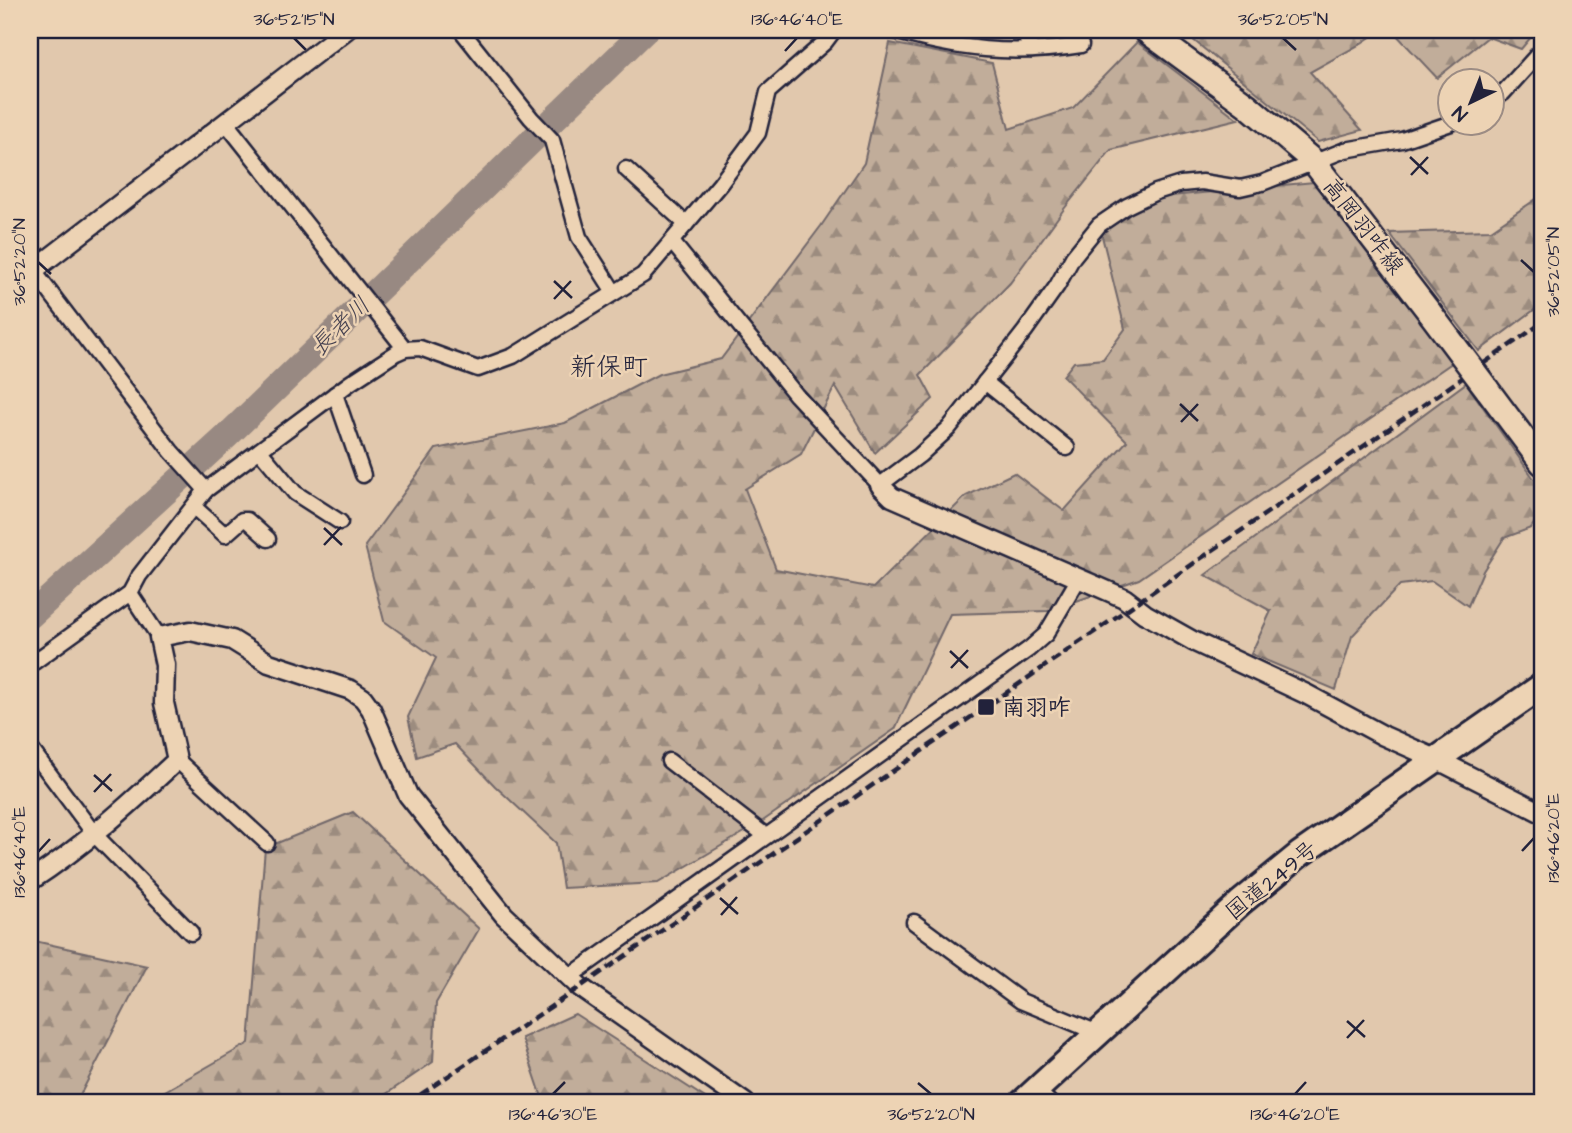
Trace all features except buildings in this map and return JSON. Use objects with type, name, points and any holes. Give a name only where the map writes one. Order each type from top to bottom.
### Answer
[{"type":"highway","name":"国道249号","points":[[1036,1099],[1098,1033],[1240,903],[1300,853],[1542,686]]},
{"type":"main road","name":"高岡羽咋線","points":[[1145,30],[1247,105],[1313,161],[1542,463]]},
{"type":"street","points":[[201,485],[182,465],[32,272],[346,30]]},
{"type":"street","points":[[461,30],[531,118],[552,140],[579,237],[614,292]]},
{"type":"street","points":[[30,658],[34,662],[130,593],[139,576],[194,507],[201,485],[260,451],[335,394],[405,349],[420,348],[478,369],[513,356],[643,275],[720,184],[758,132],[768,92],[825,42],[834,30]]},
{"type":"street","points":[[891,30],[968,49],[1032,50],[1081,45]]},
{"type":"street","points":[[1022,30],[1032,50]]},
{"type":"street","points":[[1506,90],[1542,50]]},
{"type":"street","points":[[226,122],[405,349]]},
{"type":"street","points":[[880,485],[920,455],[949,428],[1041,309],[1073,257],[1098,225],[1127,206],[1181,184],[1202,182],[1240,188],[1262,183],[1345,150],[1402,140],[1436,128]]},
{"type":"street","points":[[625,169],[686,224]]},
{"type":"street","points":[[672,242],[796,395],[892,497],[1124,598],[1145,614],[1193,641],[1306,694],[1384,736],[1436,759],[1542,813]]},
{"type":"street","points":[[985,382],[1067,448]]},
{"type":"street","points":[[335,394],[363,475]]},
{"type":"street","points":[[260,451],[295,493],[340,522]]},
{"type":"street","points":[[194,507],[225,535],[242,520],[247,520],[268,539]]},
{"type":"street","points":[[569,977],[1029,649],[1046,634],[1079,578]]},
{"type":"street","points":[[130,593],[159,637],[165,665],[164,703],[177,760],[267,843]]},
{"type":"street","points":[[159,637],[190,631],[232,640],[269,663],[351,690],[363,698],[371,709],[408,796],[504,915],[580,988],[745,1103]]},
{"type":"street","points":[[30,748],[94,835],[191,933]]},
{"type":"street","points":[[30,881],[66,858],[94,835],[177,760]]},
{"type":"street","points":[[669,761],[766,836]]},
{"type":"street","points":[[914,922],[1021,1001],[1098,1033]]},
{"type":"green space","points":[[1181,30],[1381,30],[1310,72],[1362,130],[1318,142]]},
{"type":"green space","points":[[1392,30],[1537,30],[1521,49],[1488,37],[1452,66],[1436,66],[1436,77]]},
{"type":"green space","points":[[1137,42],[1238,119],[1111,150],[1010,283],[920,375],[933,399],[875,453],[835,386],[801,454],[745,489],[776,569],[873,588],[966,496],[1014,473],[1064,511],[1127,441],[1063,376],[1074,362],[1103,359],[1125,329],[1101,232],[1141,199],[1314,182],[1349,217],[1456,360],[1139,579],[1048,611],[950,614],[895,729],[760,823],[658,883],[563,888],[556,843],[455,744],[417,757],[408,717],[436,658],[384,621],[365,546],[436,449],[565,423],[659,374],[721,359],[821,226],[864,163],[890,43],[992,63],[1009,129],[1073,108]]},
{"type":"green space","points":[[1542,195],[1542,304],[1479,351],[1389,233],[1491,230]]},
{"type":"green space","points":[[1466,383],[1542,490],[1542,511],[1531,528],[1504,538],[1483,571],[1468,606],[1432,581],[1400,585],[1352,636],[1336,690],[1251,654],[1271,611],[1205,575]]},
{"type":"green space","points":[[353,812],[479,929],[436,1003],[433,1062],[373,1103],[144,1103],[249,1043],[265,848]]},
{"type":"green space","points":[[30,940],[147,966],[76,1103],[30,1103]]},
{"type":"green space","points":[[575,1014],[713,1103],[544,1103],[522,1038]]},
{"type":"waterway","name":"長者川","points":[[30,616],[227,436],[646,30]]},
{"type":"railway","points":[[408,1103],[1542,323]]},
{"type":"place","name":"南羽咋","points":[[986,707]]},
{"type":"district","name":"新保町","points":[[609,366]]}]
